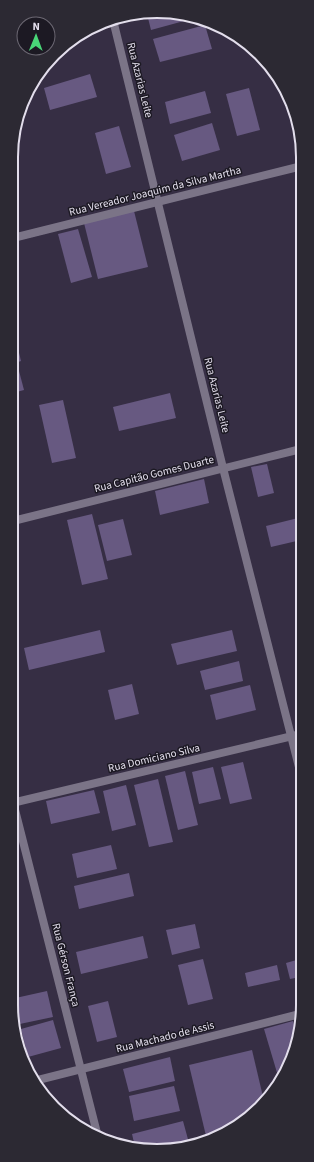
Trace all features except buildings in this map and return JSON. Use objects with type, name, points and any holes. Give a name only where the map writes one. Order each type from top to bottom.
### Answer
[{"type":"street","name":"Rua Azarias Leite","points":[[114,25],[159,202],[223,468],[296,756]]},
{"type":"street","name":"Rua Vereador Joaquim da Silva Martha","points":[[18,237],[296,168]]},
{"type":"street","name":"Rua Capitão Gomes Duarte","points":[[18,519],[296,450]]},
{"type":"street","name":"Rua Domiciano Silva","points":[[18,800],[296,736]]},
{"type":"street","name":"Rua Gérson França","points":[[18,824],[96,1130]]},
{"type":"street","name":"Rua Machado de Assis","points":[[39,1079],[295,1015]]}]
